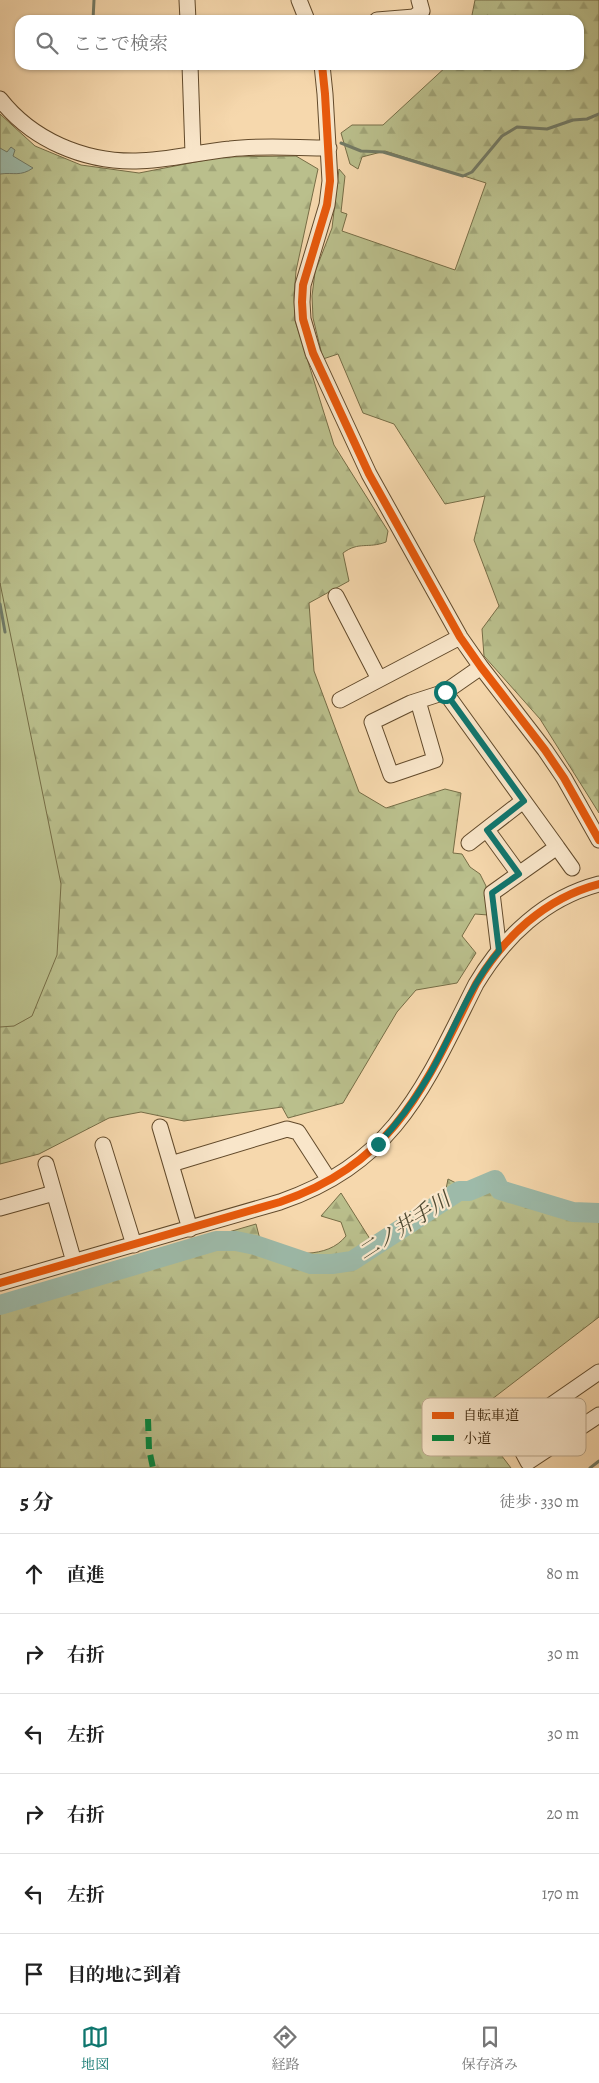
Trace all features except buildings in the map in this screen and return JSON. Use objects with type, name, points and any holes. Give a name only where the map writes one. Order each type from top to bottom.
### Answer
[{"type":"street","points":[[187,0],[188,15]]},
{"type":"street","points":[[299,0],[305,15]]},
{"type":"street","points":[[417,15],[422,11],[419,0]]},
{"type":"street","points":[[190,70],[193,154]]},
{"type":"street","points":[[323,70],[330,181],[327,205],[303,285],[303,319],[313,353],[369,474],[460,637],[481,668],[550,757],[599,840]]},
{"type":"street","points":[[0,99],[27,127],[61,147],[101,159],[137,162],[232,148],[329,148]]},
{"type":"street","points":[[336,596],[379,679]]},
{"type":"street","points":[[340,700],[460,637]]},
{"type":"street","points":[[418,701],[436,760],[391,776],[372,722],[418,701],[445,692],[481,668]]},
{"type":"street","points":[[445,692],[572,868]]},
{"type":"street","points":[[469,842],[524,801]]},
{"type":"street","points":[[487,830],[519,874]]},
{"type":"street","points":[[499,951],[492,893],[557,847]]},
{"type":"street","points":[[0,1283],[190,1229],[303,1194],[358,1162],[396,1125],[429,1076],[476,984],[499,951],[532,916],[550,904],[599,884]]},
{"type":"street","points":[[160,1127],[190,1229]]},
{"type":"street","points":[[171,1164],[287,1129],[298,1132],[329,1180]]},
{"type":"street","points":[[104,1145],[134,1245]]},
{"type":"street","points":[[46,1164],[74,1262]]},
{"type":"street","points":[[0,1208],[54,1192]]},
{"type":"street","points":[[561,1398],[599,1372]]},
{"type":"street","points":[[586,1424],[599,1415]]},
{"type":"street","points":[[525,1456],[528,1462],[537,1456]]},
{"type":"green space","points":[[475,0],[599,0],[599,813],[540,719],[484,656],[482,629],[499,606],[474,540],[485,496],[445,504],[394,424],[363,413],[338,354],[323,359],[313,318],[312,296],[315,272],[332,228],[339,169],[345,176],[341,212],[347,214],[342,231],[455,270],[486,183],[385,151],[362,157],[358,169],[350,164],[341,133],[352,125],[383,125],[443,70],[584,70],[584,15],[472,15]]},
{"type":"green space","points":[[0,114],[35,146],[81,165],[139,173],[221,157],[296,156],[318,169],[296,271],[295,320],[334,445],[388,531],[386,542],[354,547],[343,553],[349,581],[309,603],[314,671],[359,792],[386,808],[445,789],[461,793],[453,853],[462,854],[470,867],[480,874],[486,886],[488,915],[475,914],[462,936],[476,953],[457,983],[416,990],[397,1012],[343,1103],[288,1118],[282,1107],[184,1121],[141,1112],[109,1118],[39,1154],[0,1164]]},
{"type":"green space","points":[[0,583],[61,884],[57,955],[32,1016],[14,1026],[0,1027]]},
{"type":"green space","points":[[448,1179],[464,1187],[490,1190],[572,1218],[599,1210],[599,1317],[493,1398],[422,1398],[422,1456],[502,1456],[511,1468],[0,1468],[0,1299],[256,1224],[263,1251],[319,1252],[338,1244],[346,1236],[341,1222],[321,1216],[341,1193],[370,1239],[446,1189]]},
{"type":"shaded area","points":[[11,147],[15,150],[13,156],[33,168],[21,173],[0,174],[0,148],[7,152]]},
{"type":"waterway","points":[[93,15],[94,0]]},
{"type":"waterway","points":[[341,143],[361,151],[383,152],[463,176],[472,172],[502,136],[517,127],[547,129],[599,114]]},
{"type":"waterway","points":[[0,604],[5,632]]},
{"type":"waterway","name":"二ノ井手川","points":[[0,1305],[216,1241],[236,1241],[255,1245],[311,1264],[332,1264],[352,1261],[459,1191],[469,1191],[495,1180],[500,1190],[573,1212],[599,1213]]},
{"type":"waterway","points":[[590,1468],[599,1461]]},
{"type":"marked path","points":[[148,1419],[149,1449],[153,1468]]},
{"type":"cycle path","points":[[323,70],[330,181],[327,205],[303,285],[302,302],[303,319],[313,353],[369,474],[460,637],[545,750],[564,778],[599,840]]},
{"type":"cycle path","points":[[0,1283],[280,1202],[320,1185],[352,1165],[380,1142],[402,1116],[422,1087],[440,1055],[476,984],[499,951],[513,935],[544,909],[579,890],[599,884]]},
{"type":"route","points":[[378,1144],[396,1125],[429,1076],[484,969],[499,951],[492,893],[519,874],[487,830],[524,801],[445,692]]}]
